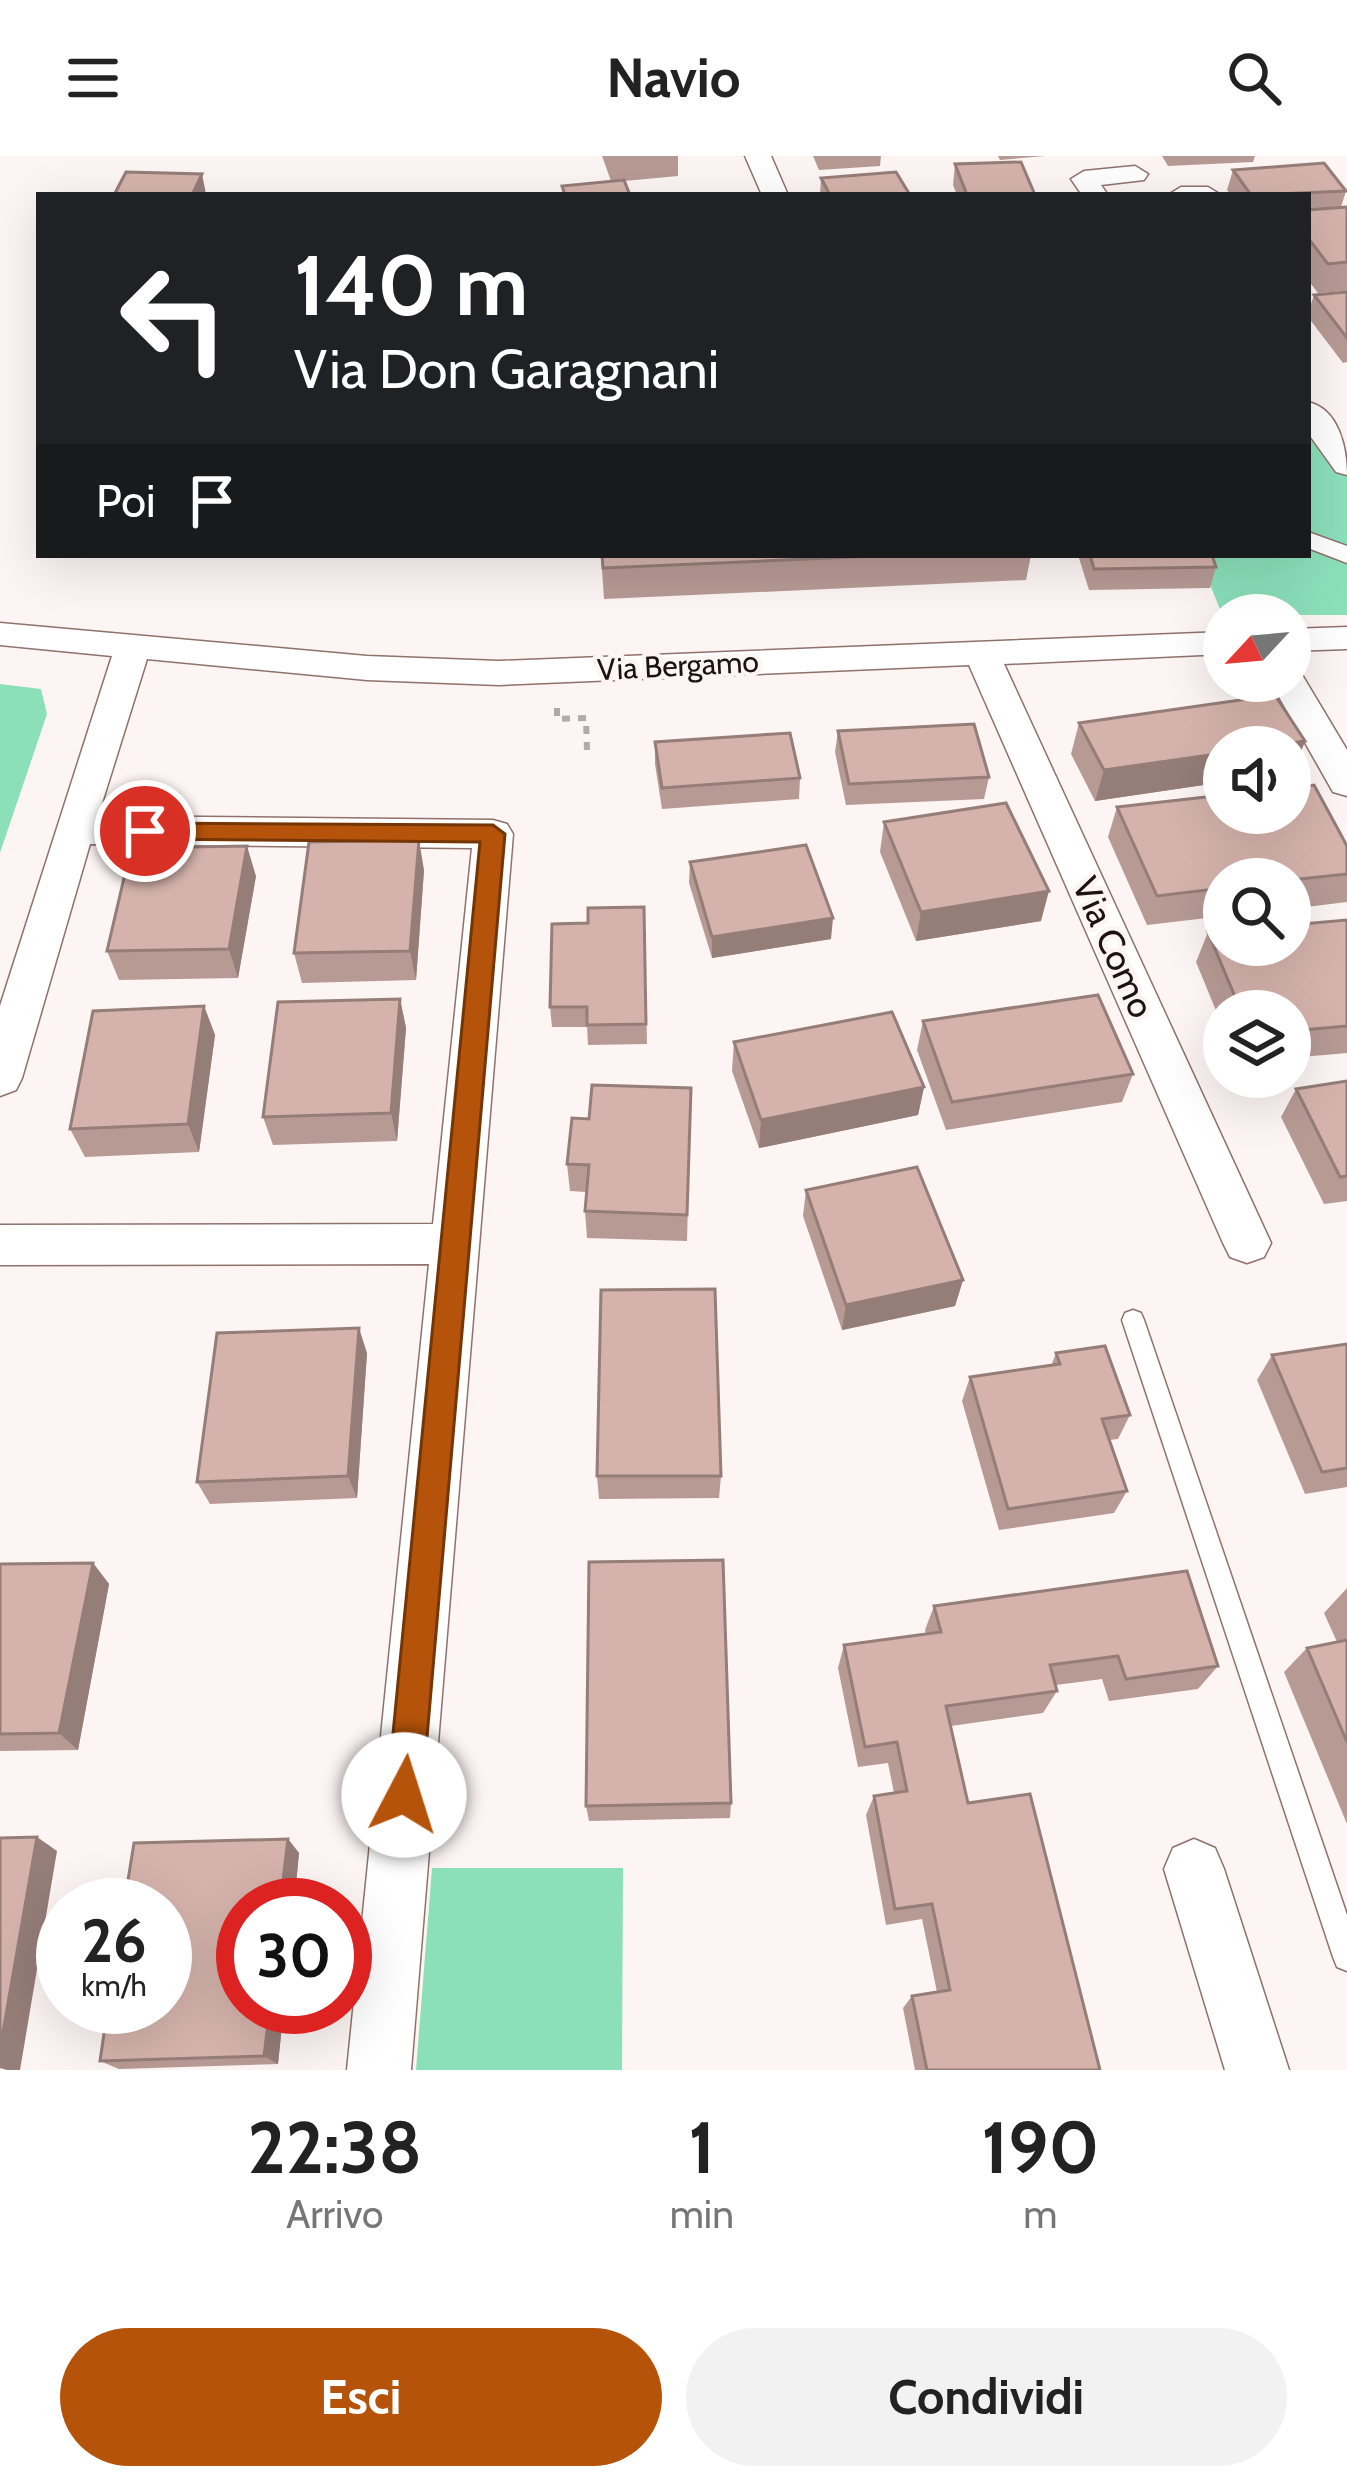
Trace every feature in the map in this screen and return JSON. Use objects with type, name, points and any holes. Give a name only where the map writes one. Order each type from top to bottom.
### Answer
[{"type":"street","points":[[758,156],[767,192]]},
{"type":"street","points":[[1093,192],[1084,179],[1136,175]]},
{"type":"street","points":[[1311,415],[1347,465]]},
{"type":"street","points":[[1311,540],[1347,555]]},
{"type":"street","name":"Via Bergamo","points":[[0,634],[133,649],[499,674],[1203,644]]},
{"type":"street","points":[[1311,639],[1347,638]]},
{"type":"street","points":[[0,1078],[73,830],[133,649]]},
{"type":"street","name":"Via Como","points":[[981,652],[1247,1243]]},
{"type":"street","points":[[1300,702],[1347,783]]},
{"type":"street","points":[[73,830],[493,834],[379,2070]]},
{"type":"street","points":[[0,1245],[455,1244]]},
{"type":"street","points":[[1194,1869],[1257,2070]]},
{"type":"lane","points":[[1132,1319],[1347,1957]]},
{"type":"path","points":[[557,706],[557,719],[586,718],[587,751]]},
{"type":"green space","points":[[1311,415],[1347,465],[1347,615],[1311,615],[1311,594],[1214,594],[1199,558],[1311,558]]},
{"type":"green space","points":[[0,684],[41,689],[47,714],[0,853]]},
{"type":"green space","points":[[432,1868],[623,1868],[622,2070],[416,2070]]},
{"type":"building","points":[[1021,162],[1034,192],[966,192],[955,164]]},
{"type":"building","points":[[1324,163],[1346,191],[1249,192],[1233,170]]},
{"type":"building","points":[[126,172],[202,174],[193,192],[116,192]]},
{"type":"building","points":[[896,172],[908,192],[828,192],[821,178]]},
{"type":"building","points":[[624,180],[629,192],[564,192],[562,186]]},
{"type":"building","points":[[1347,207],[1347,262],[1328,264],[1311,242],[1311,210]]},
{"type":"building","points":[[1347,292],[1347,338],[1314,295]]},
{"type":"building","points":[[602,558],[829,558],[603,568]]},
{"type":"building","points":[[1091,558],[1213,558],[1216,567],[1094,569]]},
{"type":"building","points":[[1226,702],[1280,702],[1295,726],[1203,726],[1203,756],[1104,770],[1079,723]]},
{"type":"building","points":[[974,724],[989,777],[849,784],[838,731]]},
{"type":"building","points":[[790,733],[800,778],[662,788],[655,742]]},
{"type":"building","points":[[1311,785],[1347,846],[1347,874],[1311,878],[1311,858],[1203,858],[1203,891],[1157,896],[1117,807],[1203,797],[1203,834],[1311,834]]},
{"type":"building","points":[[1006,803],[1049,891],[921,912],[884,822]]},
{"type":"building","points":[[419,840],[410,951],[294,953],[309,842]]},
{"type":"building","points":[[806,845],[833,918],[712,937],[690,862]]},
{"type":"building","points":[[247,846],[229,949],[107,951],[131,848]]},
{"type":"building","points":[[644,907],[646,1024],[587,1025],[587,1007],[550,1007],[552,924],[588,923],[588,908]]},
{"type":"building","points":[[1347,920],[1347,1026],[1311,1029],[1311,990],[1232,990],[1222,966],[1311,966],[1311,923]]},
{"type":"building","points":[[1098,995],[1133,1074],[952,1102],[923,1021]]},
{"type":"building","points":[[400,999],[391,1113],[263,1117],[278,1002]]},
{"type":"building","points":[[204,1006],[188,1124],[70,1129],[93,1011]]},
{"type":"building","points":[[892,1012],[924,1087],[761,1120],[734,1042]]},
{"type":"building","points":[[1347,1081],[1347,1176],[1340,1177],[1300,1098],[1311,1098],[1311,1087]]},
{"type":"building","points":[[592,1085],[691,1088],[687,1215],[585,1211],[589,1165],[567,1164],[572,1118],[589,1119]]},
{"type":"building","points":[[917,1167],[963,1280],[846,1305],[806,1190]]},
{"type":"building","points":[[715,1289],[721,1476],[597,1476],[601,1290]]},
{"type":"building","points":[[359,1328],[348,1476],[197,1482],[217,1333]]},
{"type":"building","points":[[1347,1344],[1347,1468],[1322,1472],[1272,1355]]},
{"type":"building","points":[[1105,1346],[1130,1415],[1102,1419],[1127,1491],[1008,1509],[970,1377],[1060,1364],[1056,1353]]},
{"type":"building","points":[[723,1560],[731,1803],[586,1806],[589,1562]]},
{"type":"building","points":[[93,1563],[59,1733],[0,1734],[0,1564]]},
{"type":"building","points":[[1187,1571],[1218,1666],[1126,1679],[1118,1656],[1050,1665],[1057,1691],[946,1706],[968,1803],[1030,1794],[1100,2070],[927,2070],[912,1996],[950,1990],[932,1904],[895,1909],[874,1796],[907,1791],[897,1742],[865,1747],[844,1645],[941,1632],[934,1606]]},
{"type":"building","points":[[1347,1640],[1347,1742],[1307,1648]]},
{"type":"building","points":[[37,1837],[0,2049],[0,1838]]},
{"type":"building","points":[[288,1839],[283,1878],[216,1878],[216,2034],[267,2034],[264,2056],[100,2061],[104,2034],[192,2034],[192,1878],[128,1878],[134,1843]]},
{"type":"route","points":[[145,831],[493,834],[404,1795]]}]
